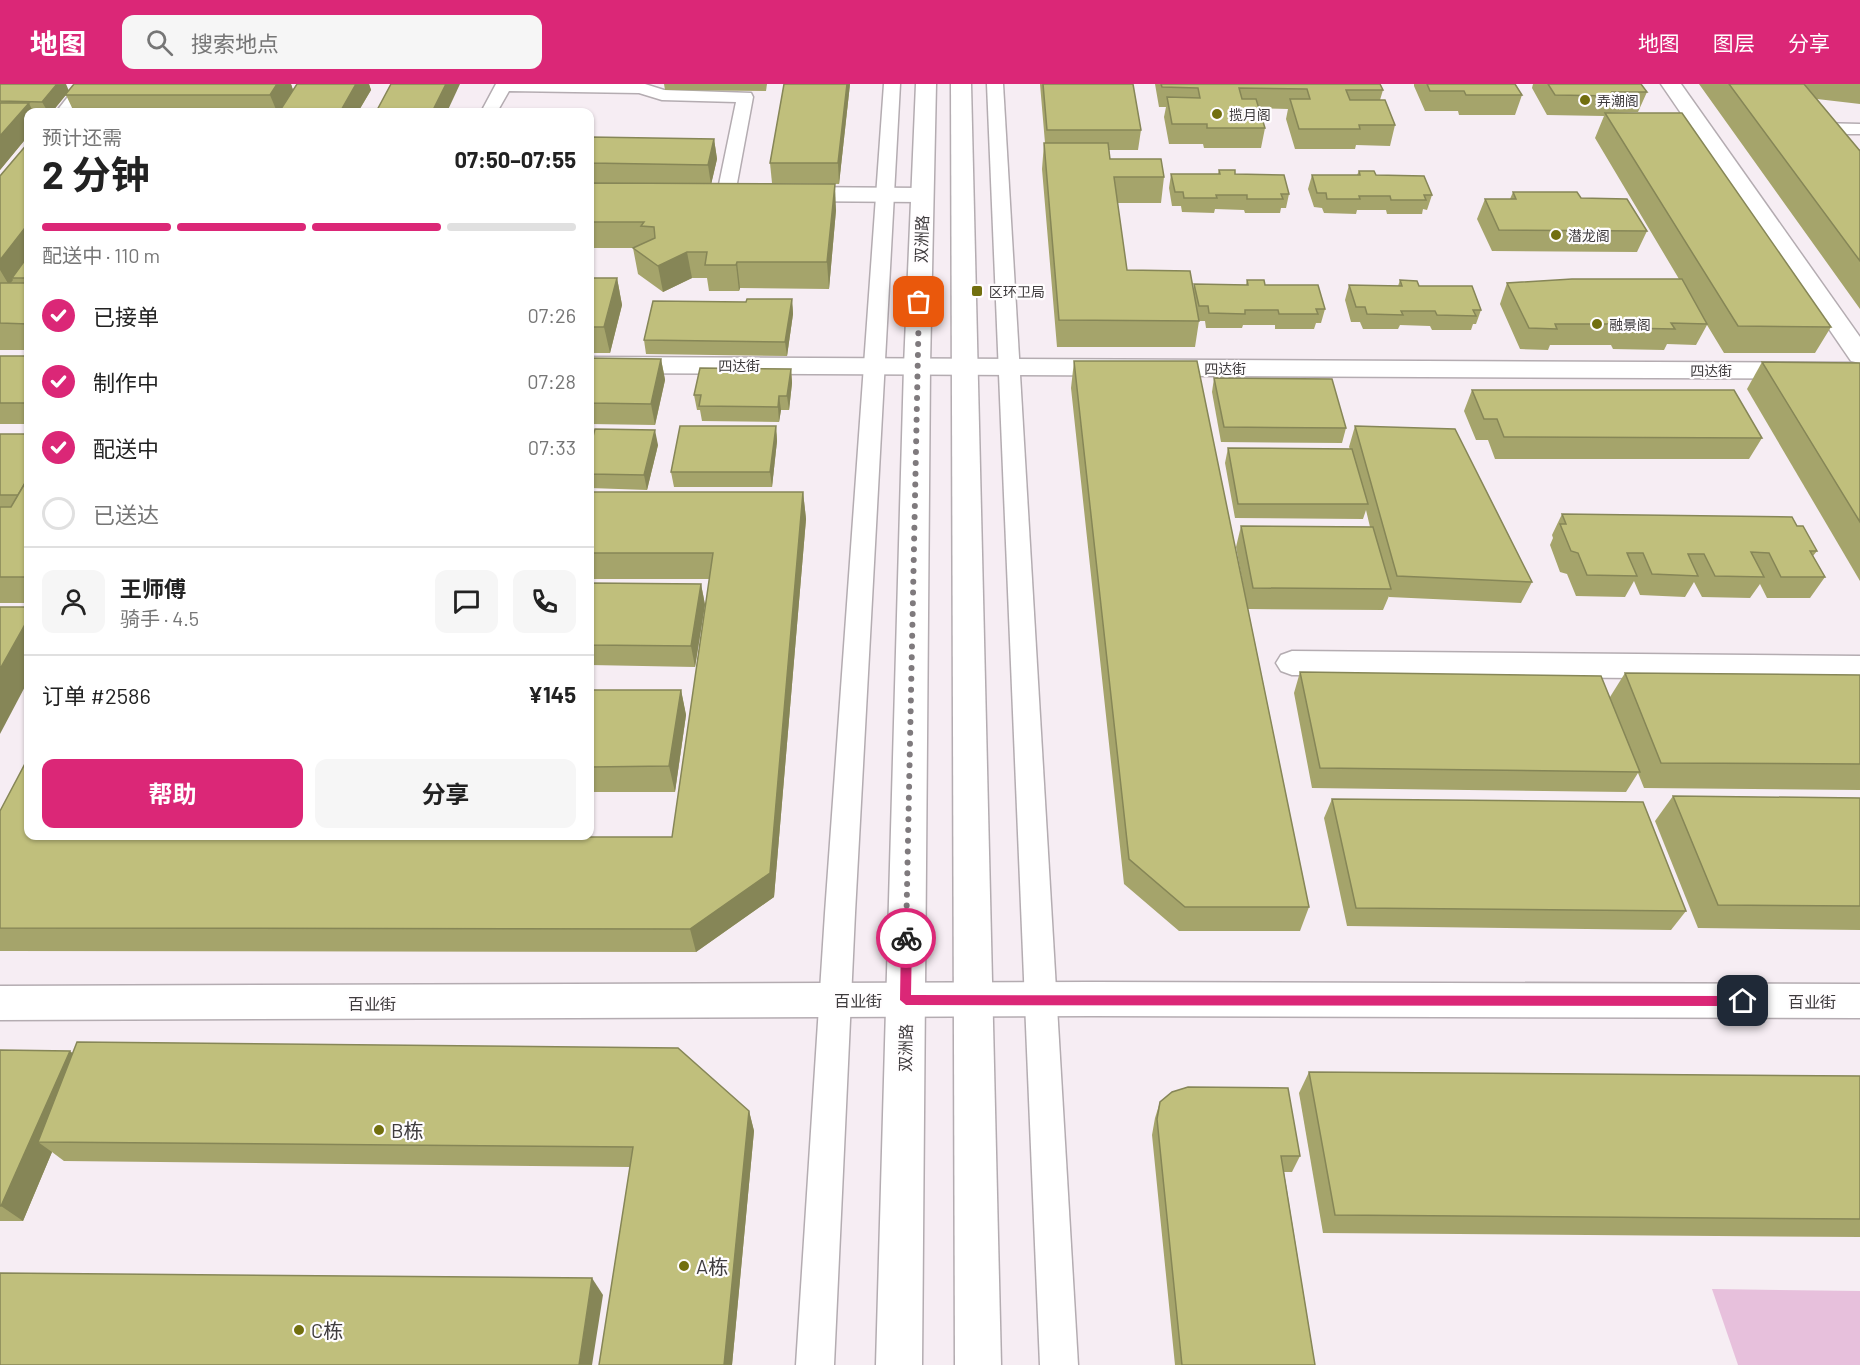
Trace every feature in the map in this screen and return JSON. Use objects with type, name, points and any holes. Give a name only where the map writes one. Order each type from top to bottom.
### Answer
[{"type":"street","name":"双洲路","points":[[899,1365],[917,366],[926,84]]},
{"type":"street","points":[[961,84],[978,1365]]},
{"type":"street","points":[[1671,84],[1860,355]]},
{"type":"street","points":[[703,194],[922,195]]},
{"type":"street","name":"四达街","points":[[594,365],[1860,371]]},
{"type":"street","points":[[1292,663],[1860,668]]},
{"type":"street","name":"百业街","points":[[0,1003],[972,999],[1860,1001]]},
{"type":"lane","points":[[66,108],[87,84]]},
{"type":"lane","points":[[815,1365],[835,1000],[892,84]]},
{"type":"lane","points":[[995,84],[1059,1365]]},
{"type":"lane","points":[[491,108],[503,86],[641,88],[662,95],[745,97],[735,145],[748,194]]},
{"type":"lane","points":[[1860,129],[1818,128],[1860,180]]},
{"type":"lane","points":[[713,145],[735,145]]},
{"type":"shaded area","points":[[1712,1289],[1860,1291],[1860,1365],[1738,1365]]},
{"type":"building","points":[[0,84],[57,84],[42,102],[0,101]]},
{"type":"building","points":[[74,84],[277,84],[270,95],[65,95]]},
{"type":"building","points":[[297,84],[356,84],[342,108],[282,108]]},
{"type":"building","points":[[391,84],[446,84],[434,108],[378,108]]},
{"type":"building","points":[[784,84],[847,84],[838,163],[770,163]]},
{"type":"building","points":[[1043,84],[1133,84],[1141,130],[1047,130]]},
{"type":"building","points":[[1161,84],[1380,84],[1383,90],[1346,90],[1350,100],[1385,100],[1395,125],[1359,125],[1360,129],[1299,129],[1290,99],[1310,99],[1307,89],[1239,88],[1242,99],[1256,99],[1265,128],[1207,128],[1207,124],[1172,124],[1167,97],[1200,98],[1198,88],[1162,87]]},
{"type":"building","points":[[1427,84],[1515,84],[1522,95],[1466,95],[1464,91],[1430,91]]},
{"type":"building","points":[[1548,84],[1641,84],[1647,92],[1612,92],[1614,96],[1555,95]]},
{"type":"building","points":[[1729,84],[1804,84],[1860,151],[1860,261]]},
{"type":"building","points":[[0,103],[29,103],[24,108],[0,136]]},
{"type":"building","points":[[1605,113],[1682,113],[1831,327],[1738,326]]},
{"type":"building","points":[[594,137],[714,139],[708,165],[594,163]]},
{"type":"building","points":[[1044,143],[1108,143],[1110,159],[1161,159],[1164,177],[1114,177],[1127,270],[1190,271],[1199,321],[1059,320]]},
{"type":"building","points":[[24,148],[24,229],[0,260],[0,176]]},
{"type":"building","points":[[1219,170],[1235,170],[1235,174],[1284,175],[1289,194],[1281,194],[1283,199],[1247,199],[1247,195],[1184,198],[1183,192],[1175,192],[1171,174],[1220,174]]},
{"type":"building","points":[[1359,171],[1374,171],[1376,175],[1424,176],[1432,195],[1424,195],[1426,200],[1391,200],[1390,196],[1327,199],[1326,193],[1317,193],[1312,175],[1360,175]]},
{"type":"building","points":[[594,183],[835,184],[827,262],[737,262],[736,265],[705,265],[707,252],[687,252],[658,266],[633,248],[655,238],[654,227],[641,226],[644,222],[594,222]]},
{"type":"building","points":[[1513,192],[1577,192],[1581,198],[1627,199],[1647,231],[1499,230],[1485,199],[1516,199]]},
{"type":"building","points":[[24,262],[24,278],[12,278]]},
{"type":"building","points":[[594,278],[617,278],[604,327],[594,327]]},
{"type":"building","points":[[1572,279],[1682,279],[1707,324],[1671,323],[1675,329],[1623,328],[1621,324],[1555,324],[1557,329],[1529,328],[1507,283]]},
{"type":"building","points":[[1247,280],[1264,280],[1265,285],[1318,285],[1325,309],[1316,309],[1318,314],[1279,314],[1278,310],[1245,310],[1245,314],[1209,313],[1208,306],[1199,306],[1194,284],[1248,285]]},
{"type":"building","points":[[1400,280],[1417,281],[1419,286],[1472,286],[1481,310],[1473,310],[1476,316],[1437,315],[1435,311],[1401,311],[1403,315],[1367,314],[1365,307],[1356,307],[1349,285],[1402,286]]},
{"type":"building","points":[[0,283],[24,283],[24,324],[0,323]]},
{"type":"building","points":[[747,299],[792,299],[785,342],[644,340],[653,301],[746,302]]},
{"type":"building","points":[[0,356],[24,356],[24,403],[0,403]]},
{"type":"building","points":[[594,358],[661,359],[651,404],[594,403]]},
{"type":"building","points":[[1074,361],[1197,361],[1309,907],[1185,907],[1129,859]]},
{"type":"building","points":[[1762,362],[1860,363],[1860,522]]},
{"type":"building","points":[[700,368],[791,369],[787,396],[779,396],[778,407],[699,406],[701,395],[694,395]]},
{"type":"building","points":[[1214,378],[1332,379],[1346,428],[1224,427]]},
{"type":"building","points":[[1472,390],[1734,390],[1762,438],[1504,437],[1497,419],[1484,419]]},
{"type":"building","points":[[680,426],[776,426],[770,472],[671,472]]},
{"type":"building","points":[[1355,426],[1455,429],[1532,582],[1397,576]]},
{"type":"building","points":[[595,429],[655,430],[644,475],[594,474]]},
{"type":"building","points":[[0,434],[24,434],[24,485],[18,495],[0,495]]},
{"type":"building","points":[[1228,448],[1352,449],[1368,504],[1238,504]]},
{"type":"building","points":[[24,485],[24,577],[0,577],[0,507],[11,507]]},
{"type":"building","points":[[594,492],[803,492],[770,873],[690,929],[0,928],[0,811],[24,766],[24,840],[594,840],[594,837],[672,837],[713,553],[594,553]]},
{"type":"building","points":[[1562,514],[1792,517],[1797,526],[1803,526],[1817,551],[1810,551],[1825,577],[1781,577],[1769,553],[1751,552],[1764,577],[1715,576],[1704,554],[1688,554],[1698,576],[1652,574],[1643,553],[1627,553],[1637,576],[1587,575],[1578,553],[1571,551],[1560,524],[1566,524]]},
{"type":"building","points":[[1241,526],[1373,527],[1391,589],[1253,588]]},
{"type":"building","points":[[594,583],[701,584],[691,646],[594,645]]},
{"type":"building","points":[[0,607],[24,607],[24,626],[0,669]]},
{"type":"building","points":[[1300,672],[1601,676],[1640,772],[1320,768]]},
{"type":"building","points":[[1625,673],[1860,675],[1860,764],[1661,763]]},
{"type":"building","points":[[594,690],[681,690],[669,766],[594,767]]},
{"type":"building","points":[[1673,796],[1860,798],[1860,906],[1718,905]]},
{"type":"building","points":[[1332,799],[1643,802],[1686,911],[1356,908]]},
{"type":"building","points":[[77,1042],[678,1048],[749,1111],[724,1365],[599,1365],[633,1147],[38,1142]]},
{"type":"building","points":[[0,1050],[70,1051],[1,1206],[0,1206]]},
{"type":"building","points":[[1309,1072],[1860,1076],[1860,1219],[1335,1215]]},
{"type":"building","points":[[1188,1087],[1288,1088],[1300,1156],[1281,1156],[1315,1365],[1182,1365],[1157,1119],[1160,1102],[1172,1092]]},
{"type":"building","name":"C栋","points":[[0,1273],[592,1278],[579,1365],[0,1365]]},
{"type":"way so far","points":[[906,938],[919,302]]},
{"type":"place","name":"弄潮阁","points":[[1585,100]]},
{"type":"place","name":"揽月阁","points":[[1217,114]]},
{"type":"place","name":"潜龙阁","points":[[1556,235]]},
{"type":"place","name":"区环卫局","points":[[977,291]]},
{"type":"place","name":"融景阁","points":[[1597,324]]},
{"type":"place","name":"B栋","points":[[379,1130]]},
{"type":"place","name":"A栋","points":[[684,1266]]},
{"type":"place","name":"C栋","points":[[299,1330]]},
{"type":"route","points":[[906,938],[906,1000],[1743,1001]]}]
